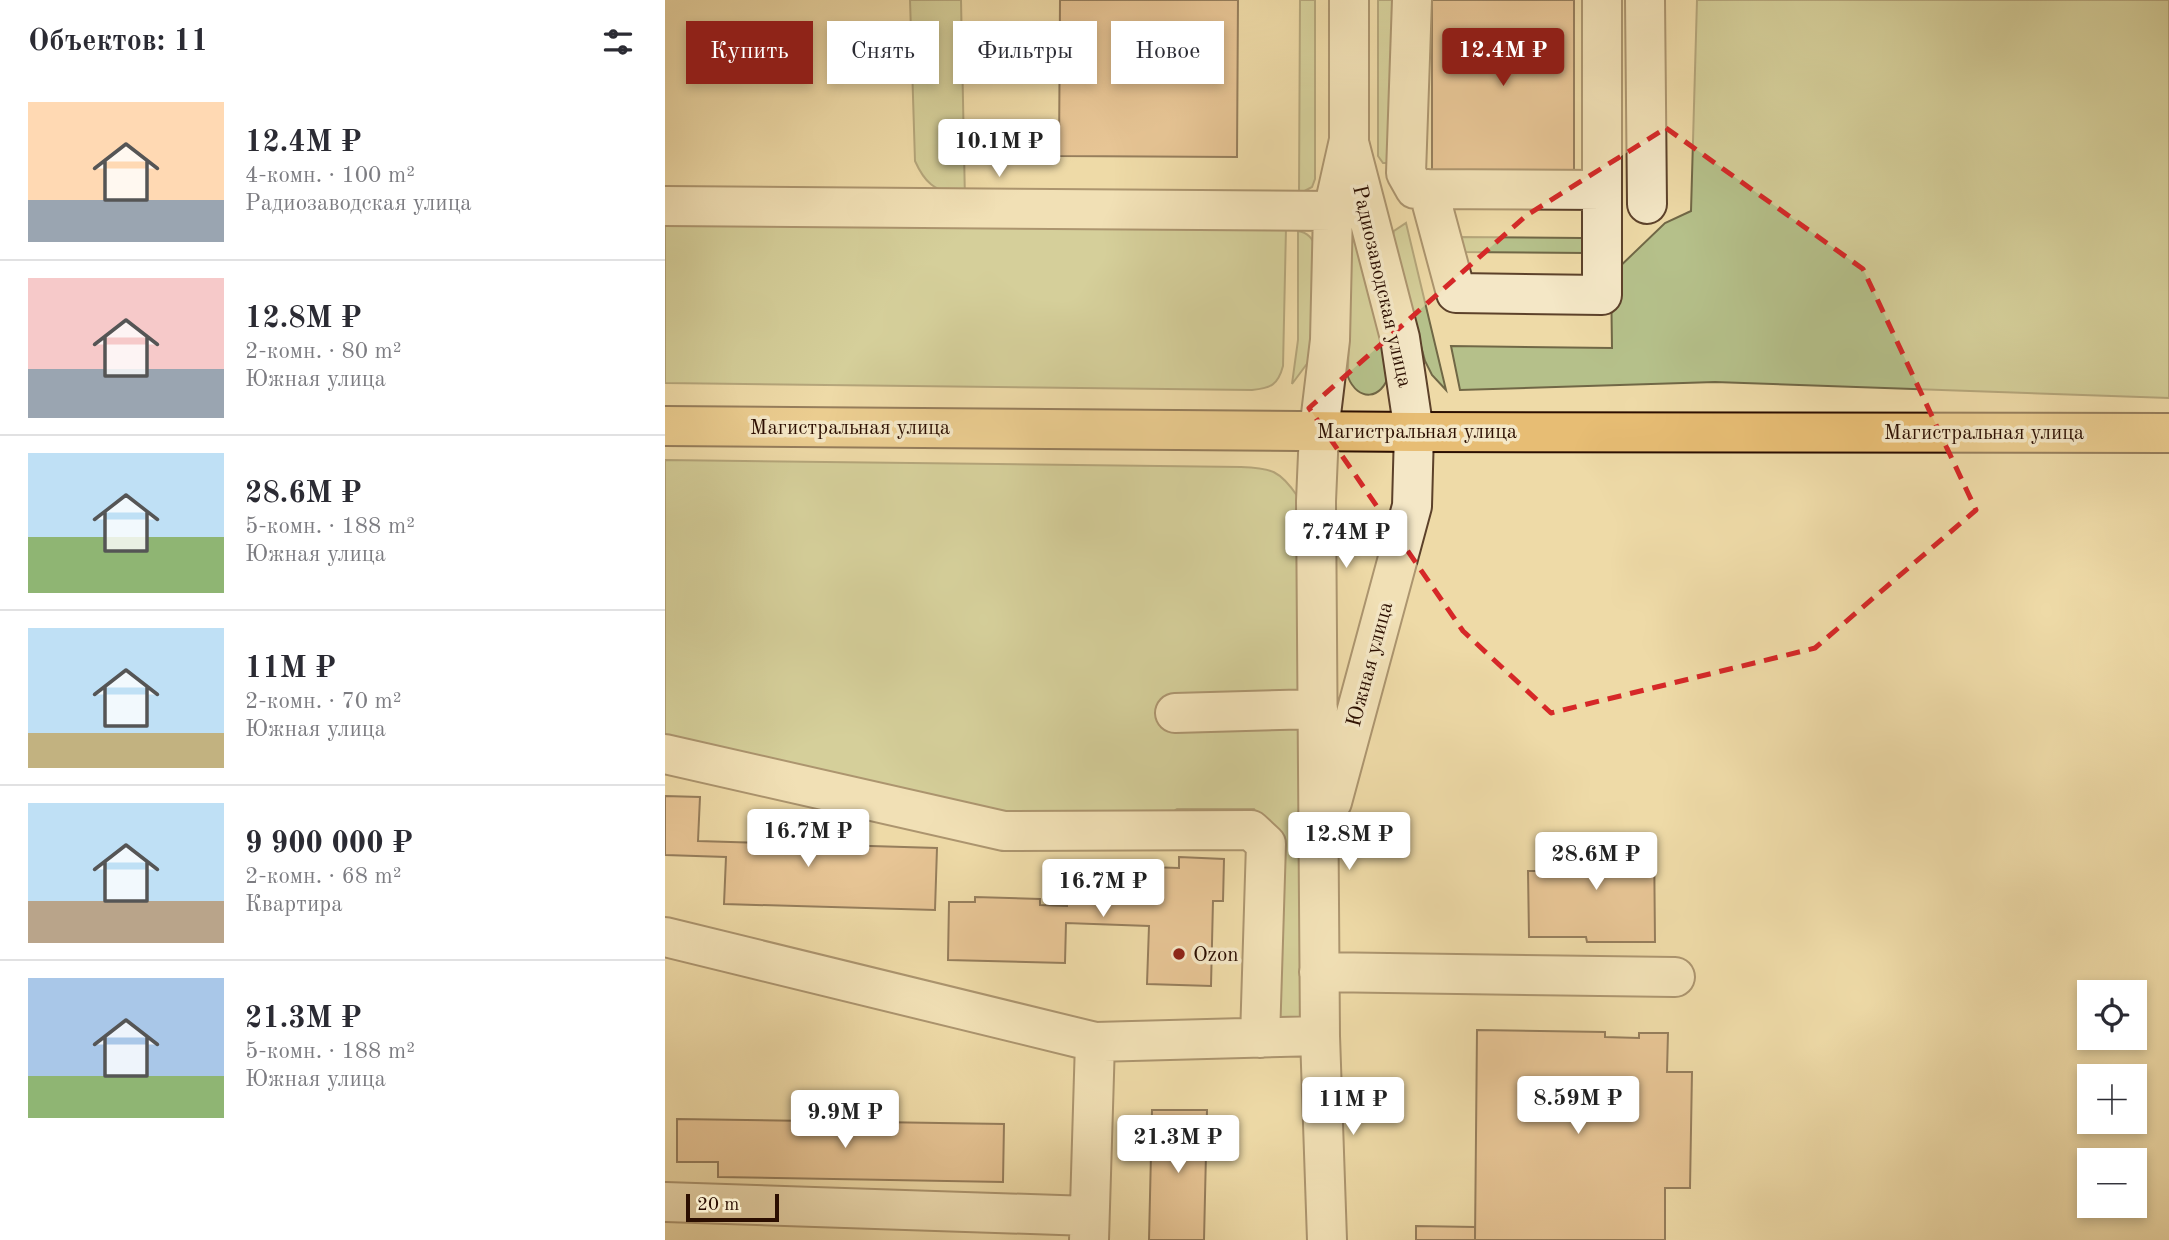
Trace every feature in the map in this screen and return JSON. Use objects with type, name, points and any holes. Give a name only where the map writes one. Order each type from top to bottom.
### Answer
[{"type":"highway","name":"Магистральная улица","points":[[665,426],[1414,432],[2169,433]]},
{"type":"street","name":"Радиозаводская улица","points":[[1319,431],[1349,206],[1349,0]]},
{"type":"street","points":[[1412,0],[1406,173],[1422,189],[1456,293],[1602,295],[1602,0]]},
{"type":"street","points":[[1645,0],[1647,204]]},
{"type":"street","points":[[665,206],[1349,206],[1422,189],[1602,190]]},
{"type":"street","name":"Радиозаводская улица","points":[[1349,206],[1400,338],[1414,432]]},
{"type":"street","name":"Южная улица","points":[[1319,431],[1316,500],[1319,972],[1327,1240]]},
{"type":"street","name":"Южная улица","points":[[1319,853],[1412,506],[1414,432]]},
{"type":"street","points":[[1175,713],[1318,709]]},
{"type":"street","points":[[665,754],[1004,831],[1251,830],[1266,844],[1260,1038]]},
{"type":"street","points":[[665,937],[1095,1042],[1320,1036]]},
{"type":"street","points":[[1319,972],[1675,977]]},
{"type":"street","points":[[665,1202],[1089,1228],[1095,1042]]},
{"type":"highlighted area","points":[[1666,128],[1863,269],[1976,510],[1815,648],[1551,713],[1463,631],[1309,408],[1527,215]]},
{"type":"green space","points":[[910,0],[961,0],[961,21],[953,21],[953,84],[963,84],[965,201],[930,183],[915,161],[913,84],[939,84],[939,21],[911,21]]},
{"type":"green space","points":[[1300,0],[1315,0],[1315,179],[1312,187],[1299,194]]},
{"type":"green space","points":[[1378,0],[1395,0],[1389,163],[1383,163],[1378,156]]},
{"type":"green space","points":[[1697,0],[2169,0],[2169,398],[1715,382],[1460,390],[1451,346],[1612,348],[1611,275],[1665,223],[1691,211]]},
{"type":"green space","points":[[665,223],[1286,228],[1283,366],[1273,384],[1252,390],[665,383]]},
{"type":"green space","points":[[1406,223],[1446,390],[1432,375],[1425,361],[1392,238],[1394,231]]},
{"type":"green space","points":[[1354,227],[1389,374],[1381,389],[1370,395],[1358,391],[1348,377],[1350,229]]},
{"type":"green space","points":[[1298,231],[1308,235],[1317,247],[1312,357],[1292,384],[1298,340]]},
{"type":"green space","points":[[1457,237],[1582,238],[1588,241],[1587,253],[1457,252]]},
{"type":"green space","points":[[665,460],[1241,467],[1274,472],[1286,481],[1298,497],[1303,1020],[1280,1024],[1262,825],[1254,809],[1177,809],[1171,813],[993,820],[665,743]]},
{"type":"building","points":[[1060,0],[1238,0],[1237,157],[1059,156],[1059,84],[1097,84],[1097,21],[1060,21]]},
{"type":"building","points":[[1432,0],[1574,0],[1574,177],[1432,177]]},
{"type":"building","points":[[665,796],[700,797],[698,841],[937,848],[935,910],[724,904],[726,857],[665,855]]},
{"type":"building","points":[[1654,837],[1655,942],[1587,942],[1586,937],[1529,937],[1528,871],[1556,871],[1556,867],[1559,867],[1558,838]]},
{"type":"building","points":[[1179,857],[1224,859],[1223,901],[1213,901],[1211,986],[1147,984],[1149,926],[1066,923],[1065,963],[948,960],[949,902],[975,902],[975,897],[1040,899],[1040,905],[1067,906],[1067,875],[1083,876],[1083,865],[1179,868]]},
{"type":"building","points":[[1477,1030],[1605,1032],[1605,1037],[1639,1038],[1639,1033],[1668,1033],[1667,1072],[1692,1072],[1690,1188],[1665,1188],[1665,1240],[1475,1240]]},
{"type":"building","points":[[1152,1110],[1207,1110],[1204,1240],[1149,1240]]},
{"type":"building","points":[[677,1119],[1004,1124],[1003,1182],[718,1177],[718,1162],[677,1162]]},
{"type":"building","points":[[1416,1226],[1475,1227],[1475,1240],[1416,1240]]},
{"type":"place","name":"Ozon","points":[[1179,954]]}]
